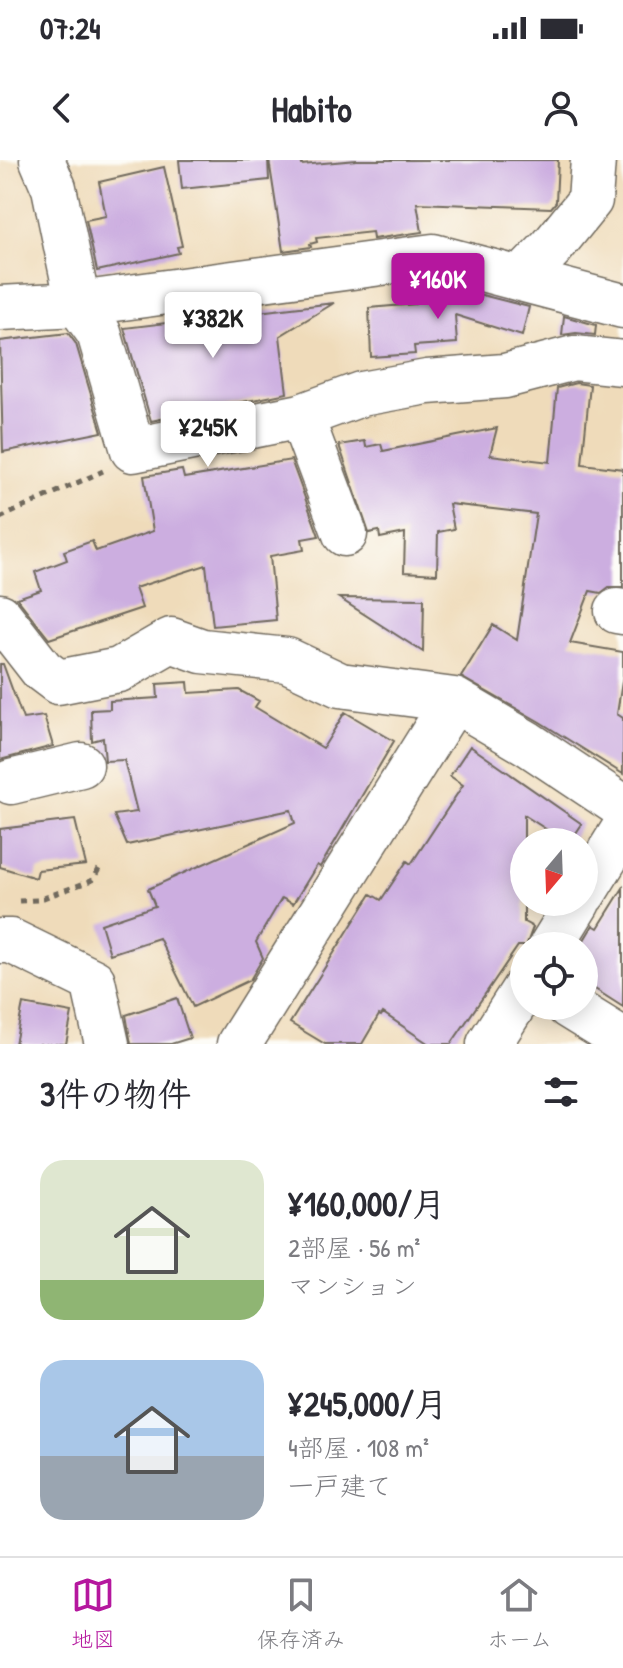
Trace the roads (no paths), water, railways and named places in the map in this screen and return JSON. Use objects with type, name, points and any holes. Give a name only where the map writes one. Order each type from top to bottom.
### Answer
[{"type":"street","points":[[42,160],[54,188],[78,304],[99,333],[133,450],[301,416],[361,394],[427,382],[505,376],[574,358],[623,363]]},
{"type":"street","points":[[521,279],[590,200],[593,160]]},
{"type":"street","points":[[0,308],[78,304],[433,256],[623,306]]},
{"type":"street","points":[[301,416],[345,534]]},
{"type":"street","points":[[0,616],[42,670],[58,682],[119,670],[171,640],[202,651],[287,660],[340,685],[454,700],[527,743],[623,807]]},
{"type":"street","points":[[252,1040],[454,700]]},
{"type":"street","points":[[11,782],[81,765]]},
{"type":"street","points":[[598,870],[623,830]]},
{"type":"street","points":[[0,941],[11,941],[93,981],[107,1044]]},
{"type":"street","points":[[489,1044],[510,1011]]},
{"type":"street","points":[[591,1020],[623,1040]]}]
